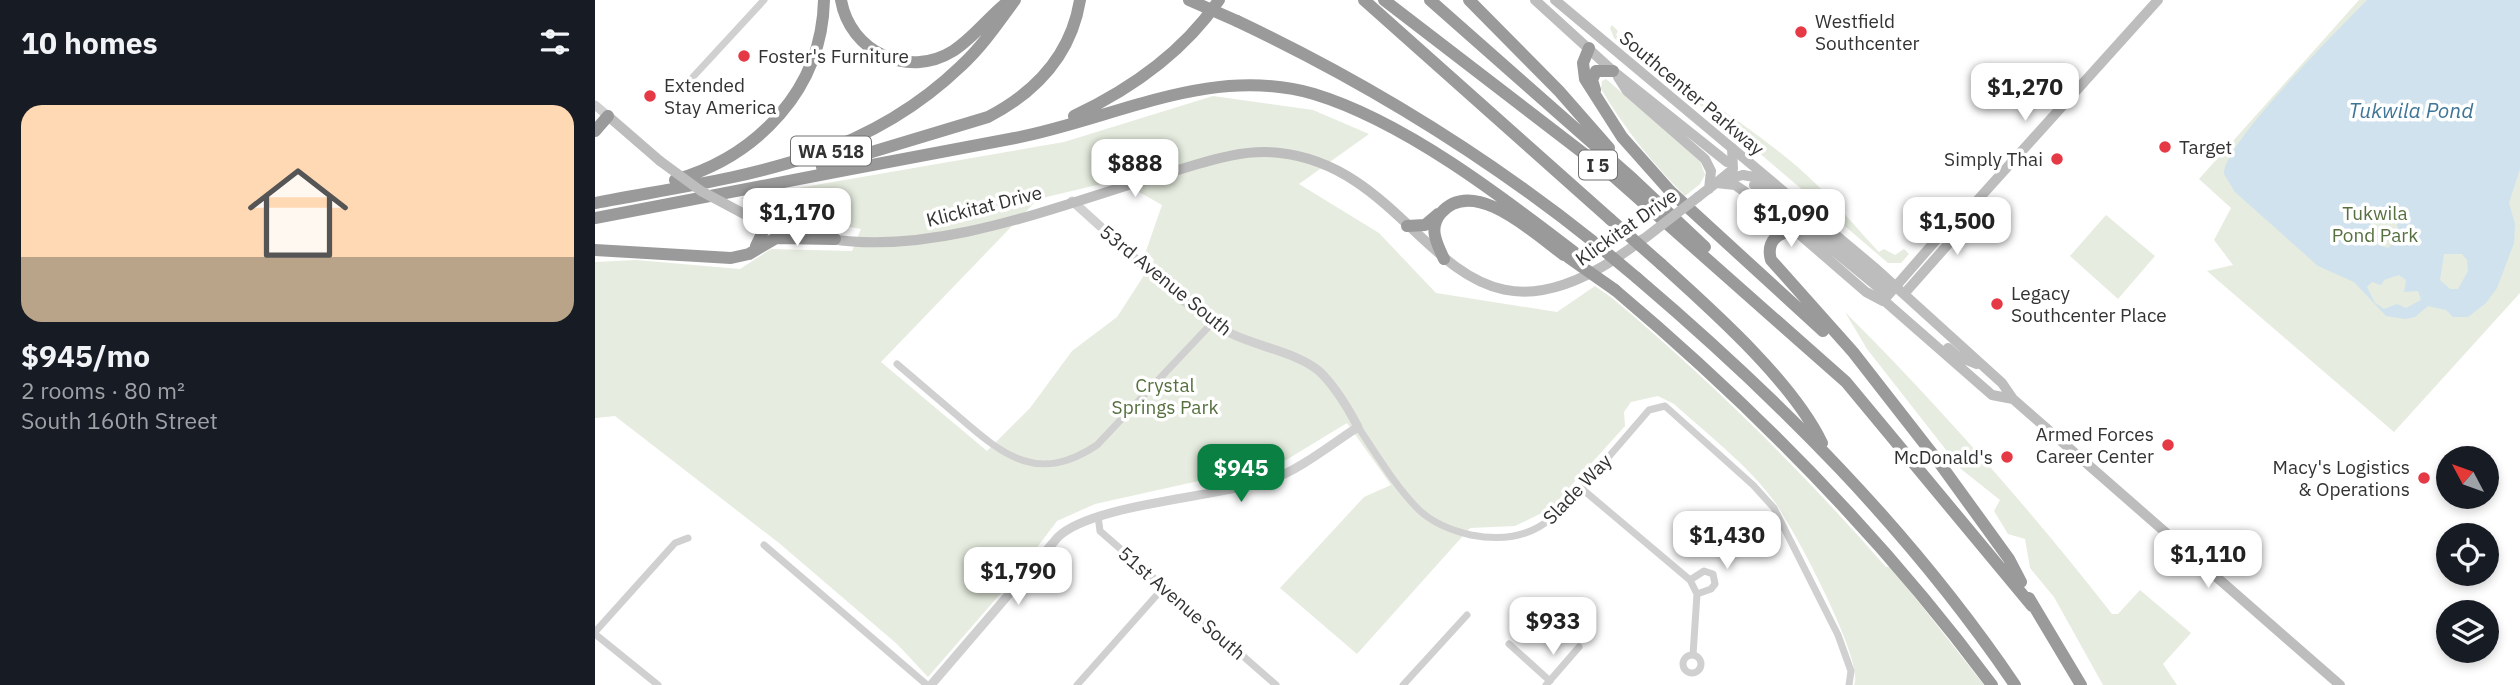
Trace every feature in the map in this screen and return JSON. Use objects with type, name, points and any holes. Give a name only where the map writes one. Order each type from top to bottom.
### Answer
[{"type":"highway","points":[[595,201],[696,174],[724,162],[768,130],[799,89],[821,29],[824,0]]},
{"type":"highway","points":[[841,0],[851,28],[869,47],[880,55],[911,63],[927,62],[950,53],[1013,0]]},
{"type":"highway","name":"WA 518","points":[[595,201],[785,167],[839,148],[906,112],[934,90],[962,66],[1013,0]]},
{"type":"highway","points":[[748,188],[976,121],[1012,105],[1034,88],[1056,63],[1067,44],[1080,0]]},
{"type":"highway","name":"I 5","points":[[1189,0],[1237,21],[1375,92],[1439,131],[1547,205],[1595,243],[1693,326],[1826,452],[1943,583],[2015,685]]},
{"type":"highway","name":"WA 518","points":[[595,218],[1019,137],[1110,99],[1141,79],[1168,57],[1206,19],[1219,0]]},
{"type":"highway","name":"I 5","points":[[1364,0],[1715,312],[1808,415],[1826,452]]},
{"type":"highway","name":"I 5","points":[[1384,0],[1613,176],[1846,382],[2032,606],[2081,685]]},
{"type":"highway","name":"I 5","points":[[1430,0],[1633,178],[1802,343]]},
{"type":"highway","points":[[1467,0],[1530,61],[1633,178]]},
{"type":"highway","points":[[1589,48],[1583,63],[1583,75],[1622,137],[1670,191],[1881,388]]},
{"type":"highway","points":[[1597,97],[1593,75],[1599,69],[1613,71]]},
{"type":"highway","points":[[1019,137],[1160,96],[1242,86],[1303,92],[1350,107],[1387,125],[1523,213],[1691,356],[1856,517],[1906,574],[1992,685]]},
{"type":"highway","points":[[595,131],[608,116]]},
{"type":"highway","points":[[1408,226],[1425,225],[1443,211],[1468,200],[1491,204],[1571,255]]},
{"type":"highway","points":[[1443,211],[1434,230],[1444,259]]},
{"type":"highway","points":[[749,254],[767,223]]},
{"type":"highway","points":[[1795,232],[1783,233],[1774,238],[1769,253],[1770,260],[1881,388],[2009,559],[2032,606]]},
{"type":"highway","points":[[595,250],[731,258],[749,254],[776,238],[835,239]]},
{"type":"main road","name":"Southcenter Parkway","points":[[1535,0],[1613,71],[1727,162]]},
{"type":"main road","name":"Southcenter Parkway","points":[[1555,0],[1760,172],[1889,294],[1940,351],[1992,395],[2013,400]]},
{"type":"main road","points":[[1889,294],[1963,208],[1974,204],[2158,0]]},
{"type":"main road","points":[[1613,71],[1627,91],[1705,159],[1711,171],[1712,186]]},
{"type":"main road","name":"Klickitat Drive","points":[[608,116],[660,161],[701,191],[746,215],[767,223],[835,239],[887,242],[936,238],[1230,156],[1279,152],[1313,159],[1344,173],[1444,259],[1472,278],[1521,290],[1550,289],[1578,281],[1645,238],[1733,169],[1732,148]]},
{"type":"main road","points":[[1712,186],[1760,172]]},
{"type":"main road","points":[[1744,175],[1764,184],[1889,294]]},
{"type":"main road","name":"Southcenter Parkway","points":[[1754,185],[1871,284],[1889,294],[1904,294],[2002,383],[2013,400],[2340,685]]},
{"type":"main road","points":[[1712,186],[1739,187],[1866,292],[1889,294]]},
{"type":"main road","points":[[1904,294],[1973,216],[1974,204]]},
{"type":"main road","points":[[1940,351],[1945,347],[1957,356],[1984,367]]},
{"type":"street","points":[[692,78],[764,0]]},
{"type":"street","name":"Klickitat Drive","points":[[595,105],[608,116]]},
{"type":"street","name":"53rd Avenue South","points":[[1072,201],[1212,323],[1242,340],[1297,359],[1318,370],[1358,427]]},
{"type":"street","points":[[897,364],[1004,454],[1043,464],[1083,454],[1109,434],[1212,323]]},
{"type":"street","name":"Slade Way","points":[[1358,427],[1400,489],[1421,512],[1436,523],[1464,533],[1503,538],[1537,530],[1559,514],[1649,410],[1660,405],[1671,409],[1774,508],[1838,635],[1850,682]]},
{"type":"street","points":[[764,545],[929,685],[1058,537],[1080,521],[1231,492],[1274,479],[1358,427]]},
{"type":"street","points":[[1581,488],[1690,580],[1697,594],[1693,655]]},
{"type":"street","name":"51st Avenue South","points":[[1098,516],[1100,531],[1276,685]]},
{"type":"street","points":[[659,685],[595,633],[675,543],[688,538]]},
{"type":"street","points":[[1690,580],[1704,572],[1713,574],[1715,584],[1711,589],[1697,594]]},
{"type":"street","points":[[1077,685],[1163,588]]},
{"type":"street","points":[[1403,685],[1467,615]]},
{"type":"street","points":[[1509,644],[1548,683],[1579,647]]},
{"type":"green space","name":"Tukwila Pond","points":[[2359,0],[2520,0],[2520,293],[2394,432],[2207,271],[2233,265],[2214,240],[2231,208],[2199,179]]},
{"type":"green space","points":[[1612,25],[1618,31],[1616,35],[1640,54],[1744,125],[1794,164],[1825,193],[1879,252],[1884,249],[1895,255],[1904,249],[1909,254],[1901,263],[1888,263],[1743,139],[1614,38],[1610,28]]},
{"type":"green space","points":[[1606,79],[1700,160],[1705,175],[1700,184],[1685,196],[1629,132],[1601,89],[1602,81]]},
{"type":"green space","name":"Crystal Springs Park","points":[[1213,96],[1313,110],[1369,134],[1299,184],[1379,233],[1436,293],[1557,312],[1595,286],[1612,298],[1720,394],[1788,461],[1886,567],[1891,567],[1984,685],[1854,685],[1855,672],[1839,623],[1796,537],[1774,501],[1727,450],[1674,404],[1658,396],[1631,402],[1624,412],[1625,426],[1550,509],[1515,526],[1470,528],[1357,654],[1280,588],[1364,497],[1391,485],[1347,423],[1263,474],[1203,480],[1095,504],[1057,521],[1014,578],[928,677],[897,644],[779,543],[615,416],[595,418],[595,262],[636,260],[740,269],[771,249],[852,251],[861,229],[783,215],[740,198],[1064,142]],"holes":[[[1118,180],[1162,205],[1146,251],[1154,260],[1117,317],[1072,351],[1030,408],[987,451],[881,362],[1038,199]]]},
{"type":"green space","points":[[2106,215],[2155,256],[2118,299],[2070,256]]},
{"type":"green space","points":[[1845,312],[1983,459],[2112,614],[2118,614],[2140,590],[2191,633],[2163,664],[2177,685],[2103,685],[2054,597],[2030,568],[2025,539],[2008,534],[1994,511],[2000,500],[1961,469],[1867,349]]},
{"type":"water","name":"Tukwila Pond","points":[[2367,0],[2520,0],[2520,169],[2509,203],[2515,224],[2514,243],[2497,288],[2486,303],[2468,317],[2453,317],[2446,310],[2428,306],[2415,317],[2405,319],[2386,316],[2354,282],[2318,266],[2235,192],[2224,174],[2229,159],[2242,138],[2262,113]],"holes":[[[2386,216],[2396,220],[2400,237],[2388,248],[2376,244],[2368,232],[2372,222]],[[2444,254],[2462,254],[2467,260],[2468,271],[2458,289],[2450,289],[2440,280]],[[2399,275],[2406,280],[2404,292],[2418,291],[2421,300],[2406,308],[2397,304],[2384,309],[2375,303],[2367,287],[2372,282],[2381,285],[2384,280]]]},
{"type":"place","name":"Westfield Southcenter","points":[[1801,32]]},
{"type":"place","name":"Foster's Furniture","points":[[744,56]]},
{"type":"place","name":"Extended Stay America","points":[[650,96]]},
{"type":"place","name":"Target","points":[[2165,147]]},
{"type":"place","name":"Simply Thai","points":[[2057,159]]},
{"type":"place","name":"Legacy Southcenter Place","points":[[1997,304]]},
{"type":"place","name":"Armed Forces Career Center","points":[[2168,445]]},
{"type":"place","name":"McDonald's","points":[[2007,457]]},
{"type":"place","name":"Macy's Logistics & Operations","points":[[2424,478]]},
{"type":"park label","name":"Tukwila Pond Park","points":[[2375,224]]}]
